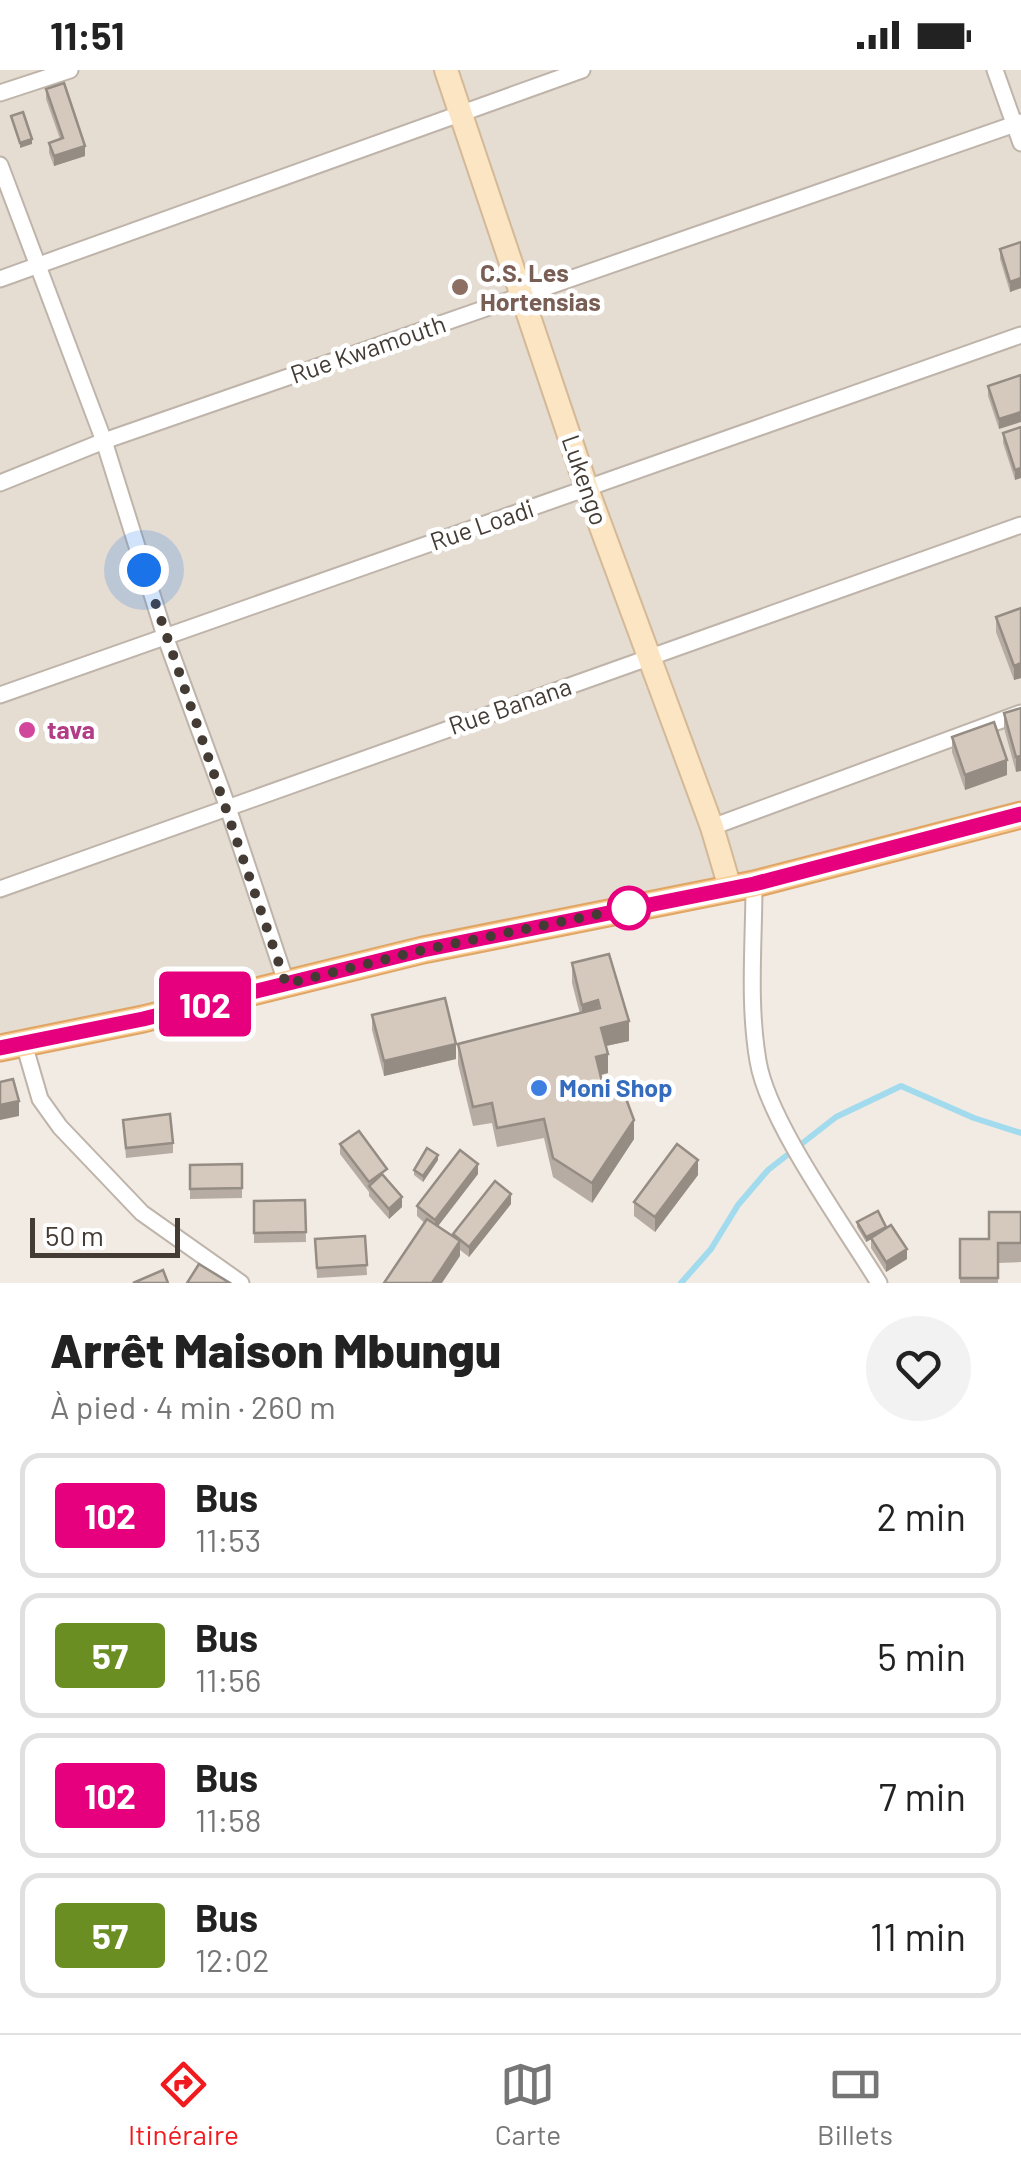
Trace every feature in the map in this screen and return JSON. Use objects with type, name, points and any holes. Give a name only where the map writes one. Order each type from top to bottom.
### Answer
[{"type":"main road","points":[[7,1043],[286,984],[423,950],[742,886],[1021,814]]},
{"type":"street","points":[[0,93],[70,70]]},
{"type":"street","name":"Lukengo","points":[[446,70],[587,489],[712,827],[742,886]]},
{"type":"street","points":[[0,279],[582,70]]},
{"type":"street","points":[[995,70],[1018,123],[1021,142]]},
{"type":"street","name":"Rue Kwamouth","points":[[0,483],[104,440],[1018,123]]},
{"type":"street","points":[[0,165],[104,440],[165,636],[227,805],[286,984]]},
{"type":"street","name":"Rue Loadi","points":[[0,695],[1021,335]]},
{"type":"street","name":"Rue Banana","points":[[0,889],[1021,525]]},
{"type":"street","points":[[712,827],[1021,713]]},
{"type":"street","points":[[742,886],[758,1064],[786,1129],[880,1283]]},
{"type":"street","points":[[7,1043],[40,1099],[72,1141],[142,1213],[242,1283]]},
{"type":"shaded area","points":[[0,70],[1021,70],[1021,815],[5,1047],[0,1031]]},
{"type":"building","points":[[64,83],[85,146],[54,156],[49,143],[63,138],[46,89]]},
{"type":"building","points":[[23,112],[32,139],[20,143],[11,116]]},
{"type":"building","points":[[1021,242],[1021,278],[1010,282],[1000,249]]},
{"type":"building","points":[[1021,375],[1021,412],[999,419],[988,386]]},
{"type":"building","points":[[1021,427],[1021,468],[1015,470],[1003,433]]},
{"type":"building","points":[[1021,608],[1021,663],[1014,666],[996,617]]},
{"type":"building","points":[[1021,708],[1021,756],[1016,757],[1004,713]]},
{"type":"building","points":[[994,722],[1007,760],[965,775],[952,737]]},
{"type":"building","points":[[609,954],[629,1021],[601,1028],[608,1054],[596,1057],[606,1098],[624,1093],[634,1120],[592,1183],[553,1158],[544,1119],[497,1128],[492,1103],[473,1107],[458,1044],[600,1008],[598,1000],[582,1005],[572,963]]},
{"type":"building","points":[[445,998],[456,1044],[384,1061],[372,1015]]},
{"type":"building","points":[[13,1079],[19,1101],[0,1105],[0,1082]]},
{"type":"building","points":[[170,1114],[173,1143],[126,1148],[123,1120]]},
{"type":"building","points":[[359,1131],[387,1169],[369,1182],[340,1144]]},
{"type":"building","points":[[677,1144],[698,1160],[655,1217],[634,1202]]},
{"type":"building","points":[[427,1148],[438,1155],[423,1176],[414,1170]]},
{"type":"building","points":[[460,1150],[478,1164],[435,1220],[417,1206]]},
{"type":"building","points":[[242,1164],[242,1188],[190,1189],[190,1165]]},
{"type":"building","points":[[382,1174],[402,1197],[389,1209],[369,1186]]},
{"type":"building","points":[[495,1181],[511,1194],[469,1247],[453,1234]]},
{"type":"building","points":[[305,1200],[306,1232],[254,1233],[254,1201]]},
{"type":"building","points":[[878,1211],[886,1227],[866,1237],[857,1222]]},
{"type":"building","points":[[989,1212],[1021,1212],[1021,1243],[998,1243],[998,1278],[960,1278],[960,1239],[989,1239]]},
{"type":"building","points":[[427,1219],[460,1241],[432,1283],[384,1283]]},
{"type":"building","points":[[891,1225],[907,1249],[886,1262],[871,1238]]},
{"type":"building","points":[[365,1236],[367,1265],[317,1268],[315,1239]]},
{"type":"building","points":[[199,1264],[230,1283],[187,1283]]},
{"type":"building","points":[[163,1270],[168,1283],[133,1283]]},
{"type":"waterway","points":[[681,1283],[711,1249],[738,1205],[768,1170],[836,1117],[901,1086],[974,1118],[1021,1133]]},
{"type":"bus line","name":"102","points":[[0,1048],[143,1019],[423,950],[754,884],[1021,814]]},
{"type":"place","name":"C.S. Les Hortensias","points":[[460,287]]},
{"type":"place","name":"tava","points":[[27,730]]},
{"type":"place","name":"Moni Shop","points":[[539,1088]]},
{"type":"route","points":[[144,570],[286,984],[423,950],[629,908]]}]
